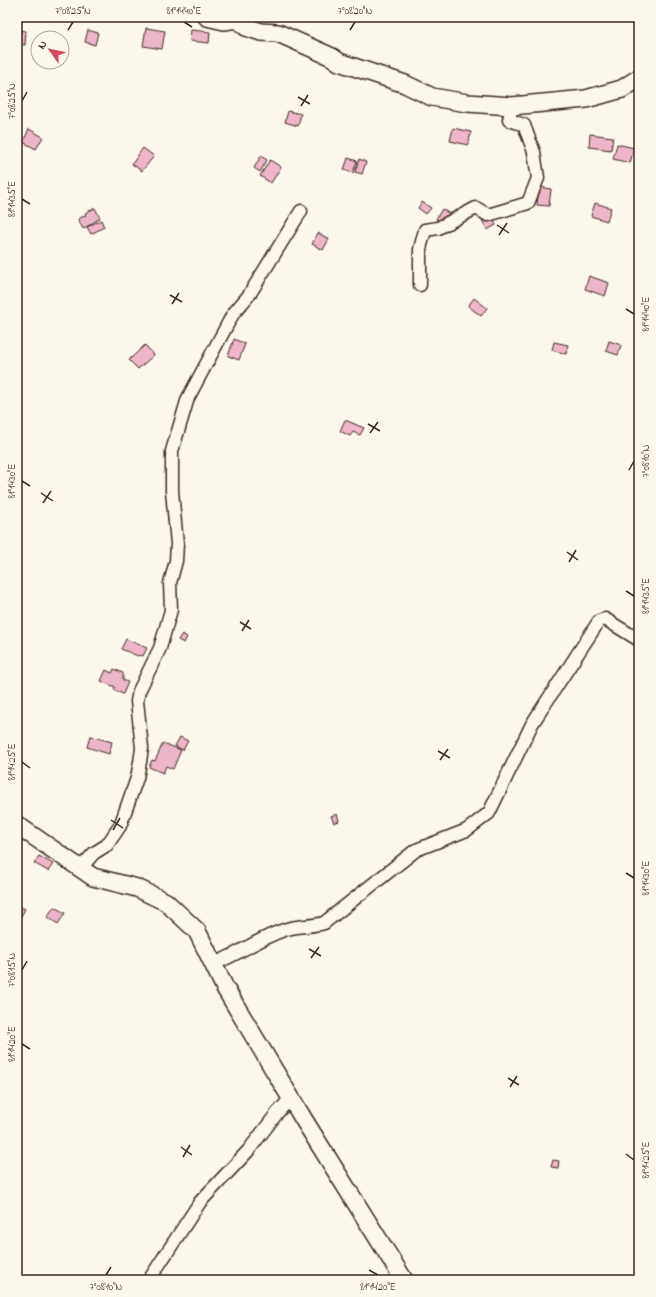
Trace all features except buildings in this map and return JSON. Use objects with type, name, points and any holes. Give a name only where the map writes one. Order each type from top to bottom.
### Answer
[{"type":"main road","points":[[207,17],[224,21],[237,18],[246,27],[261,32],[278,33],[332,57],[339,62],[405,84],[432,97],[467,103],[512,106],[586,99],[622,89],[639,78]]},
{"type":"main road","points":[[17,825],[93,877],[136,888],[166,902],[197,931],[225,988],[291,1098],[404,1280]]},
{"type":"street","points":[[420,285],[420,249],[425,230],[438,228],[476,208],[488,215],[528,203],[538,178],[534,152],[524,125],[509,120],[512,106]]},
{"type":"street","points":[[83,870],[86,862],[94,853],[107,845],[120,826],[139,770],[142,748],[137,701],[139,691],[160,648],[171,610],[170,583],[176,561],[177,544],[172,491],[172,452],[188,398],[233,314],[249,295],[301,210]]},
{"type":"street","points":[[213,964],[230,958],[286,929],[314,926],[324,923],[416,850],[467,830],[478,823],[489,813],[532,724],[599,621],[605,619],[639,640]]},
{"type":"street","points":[[150,1280],[200,1202],[248,1151],[291,1098]]}]
